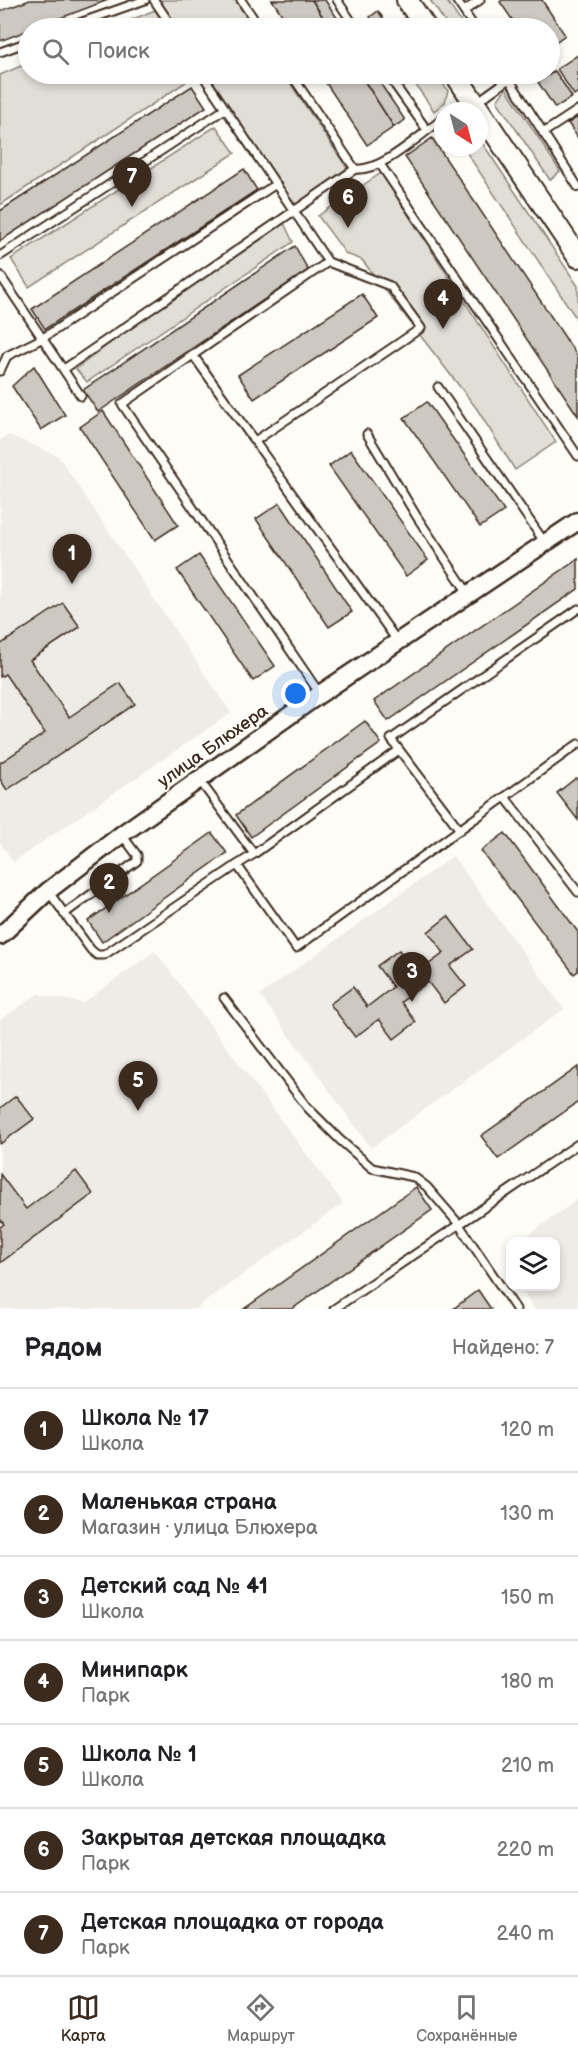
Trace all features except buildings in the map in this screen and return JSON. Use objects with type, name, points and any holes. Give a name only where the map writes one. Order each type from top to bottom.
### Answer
[{"type":"main road","points":[[407,0],[419,18]]},
{"type":"main road","points":[[462,84],[578,257]]},
{"type":"street","name":"улица Блюхера","points":[[0,936],[48,891],[122,834],[320,694],[578,521]]},
{"type":"lane","points":[[94,18],[145,0]]},
{"type":"lane","points":[[154,0],[166,18]]},
{"type":"lane","points":[[241,0],[253,18]]},
{"type":"lane","points":[[337,0],[349,18]]},
{"type":"lane","points":[[456,0],[468,18]]},
{"type":"lane","points":[[464,12],[480,0]]},
{"type":"lane","points":[[0,52],[18,46]]},
{"type":"lane","points":[[209,84],[328,262],[390,286],[421,327],[255,441]]},
{"type":"lane","points":[[298,84],[355,169]]},
{"type":"lane","points":[[394,84],[427,130]]},
{"type":"lane","points":[[473,101],[496,84]]},
{"type":"lane","points":[[512,84],[578,187]]},
{"type":"lane","points":[[0,256],[225,109]]},
{"type":"lane","points":[[543,133],[578,110]]},
{"type":"lane","points":[[64,369],[355,169],[363,170],[380,164],[434,125]]},
{"type":"lane","points":[[380,164],[578,456]]},
{"type":"lane","points":[[0,371],[7,356],[43,338],[276,184]]},
{"type":"lane","points":[[320,694],[122,404],[328,262]]},
{"type":"lane","points":[[0,275],[81,396]]},
{"type":"lane","points":[[193,355],[398,642]]},
{"type":"lane","points":[[438,387],[545,544]]},
{"type":"lane","points":[[367,434],[417,517],[469,595]]},
{"type":"lane","points":[[460,830],[391,739],[578,609]]},
{"type":"lane","points":[[237,865],[296,948],[578,744]]},
{"type":"lane","points":[[48,891],[91,950],[97,955],[104,955],[254,854],[399,750]]},
{"type":"lane","points":[[200,781],[254,854]]},
{"type":"lane","points":[[505,797],[578,892]]},
{"type":"lane","points":[[64,914],[137,861],[137,855],[122,834]]},
{"type":"lane","points":[[224,998],[307,1107],[340,1140],[372,1168],[414,1177],[427,1187],[458,1223],[516,1309]]},
{"type":"lane","points":[[334,1309],[578,1144]]},
{"type":"shaded area","points":[[160,0],[235,0],[247,18],[172,18]]},
{"type":"shaded area","points":[[430,0],[446,0],[458,18],[442,18]]},
{"type":"shaded area","points":[[155,10],[160,18],[136,18]]},
{"type":"shaded area","points":[[18,67],[18,84],[183,84],[0,205],[0,75]]},
{"type":"shaded area","points":[[215,84],[291,84],[347,168],[295,205]]},
{"type":"shaded area","points":[[415,84],[443,84],[448,91],[445,102],[434,102],[434,111]]},
{"type":"shaded area","points":[[506,88],[560,171],[550,180],[497,101]]},
{"type":"shaded area","points":[[216,126],[235,153],[29,287],[11,259]]},
{"type":"shaded area","points":[[488,151],[578,286],[578,321],[469,156],[488,156]]},
{"type":"shaded area","points":[[381,173],[556,442],[515,470],[477,409],[362,260],[346,254],[318,216]]},
{"type":"shaded area","points":[[284,223],[293,242],[87,382],[76,369],[132,326]]},
{"type":"shaded area","points":[[9,435],[58,456],[231,713],[13,862],[0,842],[0,440]]},
{"type":"shaded area","points":[[453,856],[564,1009],[371,1148],[260,995]]},
{"type":"shaded area","points":[[155,951],[343,1203],[195,1309],[0,1309],[0,1020],[38,994],[83,1003]]},
{"type":"shaded area","points":[[578,1199],[578,1309],[535,1309],[522,1291],[560,1291],[560,1237],[526,1237]]},
{"type":"place","name":"Детская площадка от города","points":[[132,207]]},
{"type":"place","name":"Закрытая детская площадка","points":[[348,228]]},
{"type":"place","name":"Минипарк","points":[[443,329]]},
{"type":"place","name":"Школа № 17","points":[[72,584]]},
{"type":"place","name":"Маленькая страна","points":[[109,913]]},
{"type":"place","name":"Детский сад № 41","points":[[412,1002]]},
{"type":"place","name":"Школа № 1","points":[[138,1111]]}]
